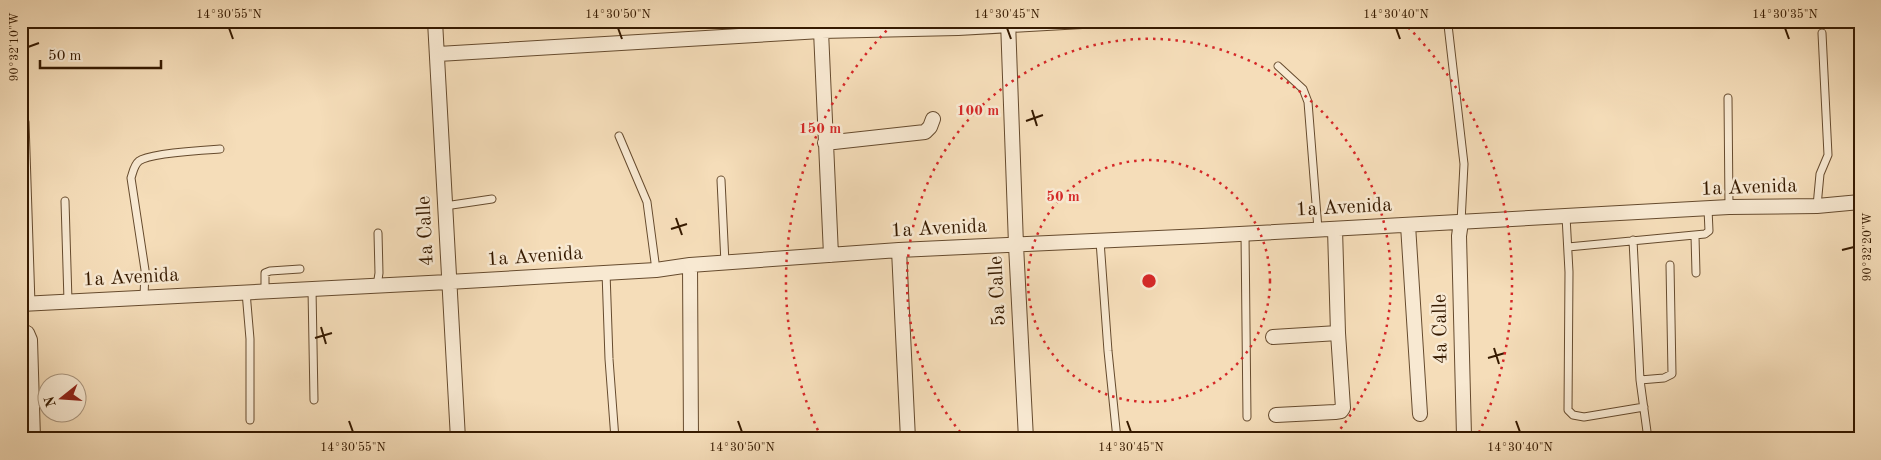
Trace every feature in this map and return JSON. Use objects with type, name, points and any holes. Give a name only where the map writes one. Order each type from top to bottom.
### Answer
[{"type":"street","name":"4a Calle","points":[[435,21],[458,439]]},
{"type":"street","points":[[438,54],[772,28],[820,31],[1082,21]]},
{"type":"street","name":"5a Calle","points":[[1008,24],[1016,246],[1026,439]]},
{"type":"street","points":[[820,31],[830,255]]},
{"type":"street","points":[[825,143],[925,132],[930,127],[933,119]]},
{"type":"street","name":"1a Avenida","points":[[26,304],[656,270],[690,265],[899,250],[1016,246],[1708,209],[1817,206],[1860,202]]},
{"type":"street","name":"4a Calle","points":[[1461,222],[1459,236],[1464,436]]},
{"type":"street","points":[[1408,225],[1420,414]]},
{"type":"street","points":[[1276,415],[1341,412],[1343,408],[1338,333],[1335,229]]},
{"type":"street","points":[[899,250],[908,439]]},
{"type":"street","points":[[690,265],[691,439]]},
{"type":"street","points":[[21,331],[27,333],[30,340],[33,439]]},
{"type":"street","points":[[1273,337],[1338,333]]},
{"type":"lane","points":[[1448,25],[1464,164],[1461,222]]},
{"type":"lane","points":[[1817,206],[1820,174],[1828,155],[1822,33]]},
{"type":"lane","points":[[1278,66],[1303,89],[1308,102],[1318,229]]},
{"type":"lane","points":[[1728,98],[1729,208]]},
{"type":"lane","points":[[25,122],[26,304]]},
{"type":"lane","points":[[619,136],[647,202],[656,270]]},
{"type":"lane","points":[[144,297],[145,270],[131,178],[133,169],[140,160],[155,156],[220,149]]},
{"type":"lane","points":[[721,180],[725,263]]},
{"type":"lane","points":[[444,206],[492,199]]},
{"type":"lane","points":[[65,201],[68,301]]},
{"type":"lane","points":[[1568,247],[1704,234],[1709,231],[1708,209]]},
{"type":"lane","points":[[1566,216],[1568,247],[1568,410],[1573,415],[1584,417],[1644,407]]},
{"type":"lane","points":[[377,286],[379,274],[378,233]]},
{"type":"lane","points":[[1245,234],[1246,417]]},
{"type":"lane","points":[[1695,236],[1696,273]]},
{"type":"lane","points":[[1633,240],[1640,380],[1648,439]]},
{"type":"lane","points":[[1100,241],[1117,439]]},
{"type":"lane","points":[[1640,380],[1664,378],[1672,374],[1670,265]]},
{"type":"lane","points":[[266,291],[265,273],[300,269]]},
{"type":"lane","points":[[606,272],[609,358],[615,439]]},
{"type":"lane","points":[[312,289],[314,400]]},
{"type":"lane","points":[[246,292],[250,340],[250,420]]}]
